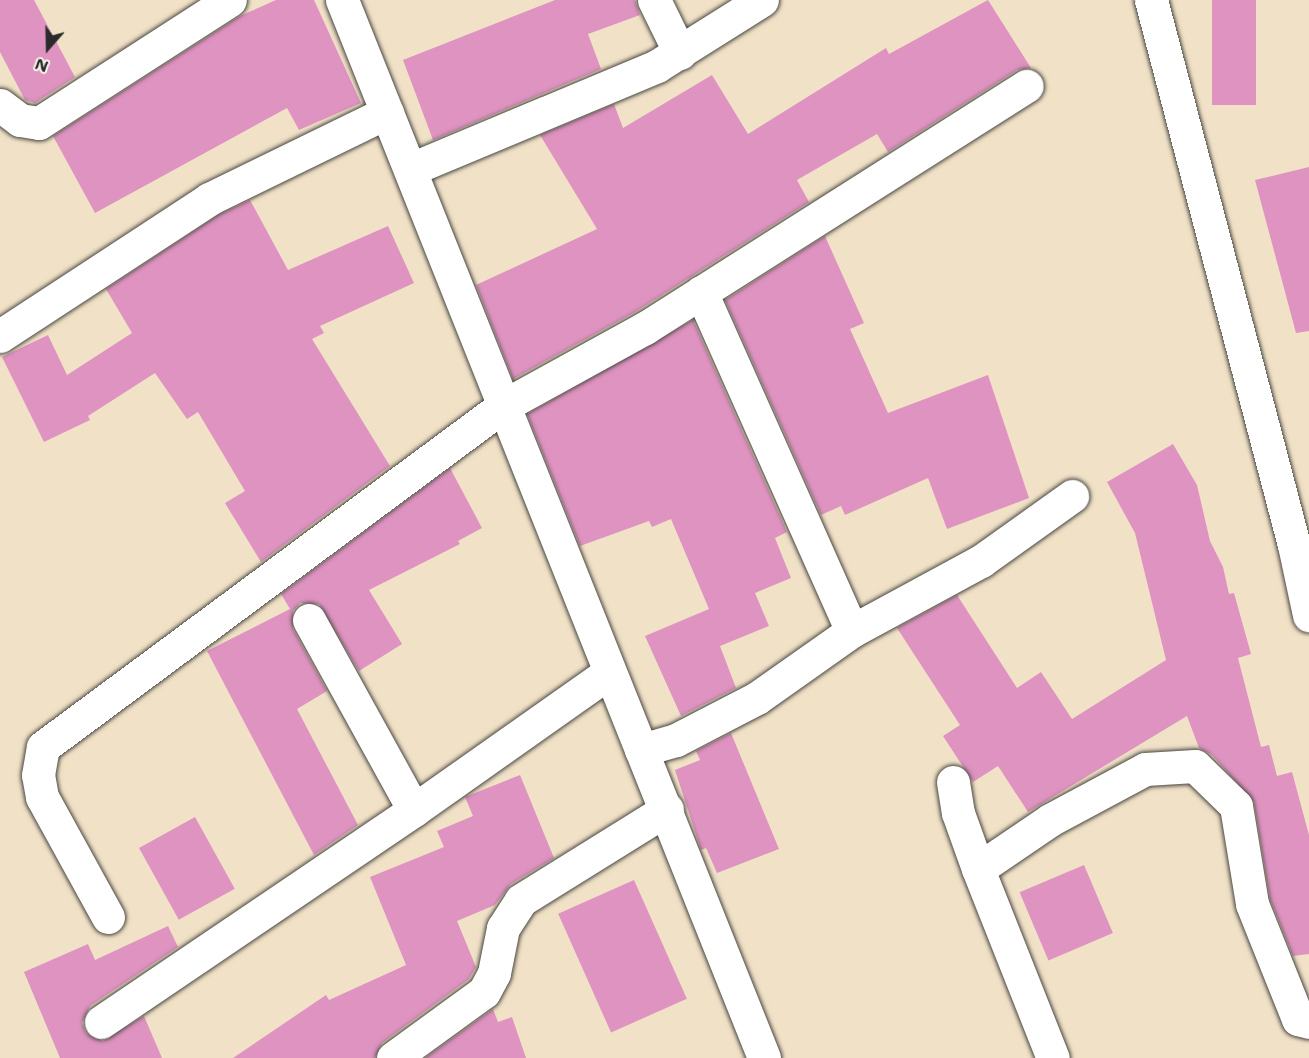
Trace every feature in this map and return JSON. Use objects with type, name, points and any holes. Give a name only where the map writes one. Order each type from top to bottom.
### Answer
[{"type":"street","points":[[0,105],[20,120],[39,123],[230,0]]},
{"type":"street","points":[[342,0],[411,169],[608,673],[668,809],[764,1058]]},
{"type":"street","points":[[654,0],[680,53]]},
{"type":"street","points":[[411,169],[657,66],[762,0]]},
{"type":"street","points":[[1151,0],[1292,535],[1309,615]]},
{"type":"street","points":[[108,917],[42,797],[38,775],[43,747],[503,406],[645,328],[1027,86]]},
{"type":"street","points":[[0,336],[209,199],[387,112]]},
{"type":"street","points":[[701,292],[852,632]]},
{"type":"street","points":[[641,750],[676,740],[757,698],[852,632],[981,561],[1072,495]]},
{"type":"street","points":[[309,620],[414,810]]},
{"type":"street","points":[[101,1022],[414,810],[608,673]]},
{"type":"street","points":[[978,869],[1050,820],[1145,769],[1195,766],[1236,806],[1252,904],[1298,1019],[1309,1022]]},
{"type":"street","points":[[953,782],[958,813],[978,869],[1053,1058]]},
{"type":"street","points":[[393,1058],[484,992],[494,973],[503,928],[521,900],[668,809]]},
{"type":"building","points":[[0,0],[34,0],[75,77],[35,103],[25,100],[0,52]]},
{"type":"building","points":[[276,0],[314,0],[361,103],[299,130],[287,108],[95,213],[53,136],[240,16]]},
{"type":"building","points":[[555,0],[635,0],[640,15],[588,34],[601,69],[433,140],[403,60]]},
{"type":"building","points":[[988,0],[1031,68],[1017,70],[888,152],[877,134],[797,180],[809,202],[635,312],[513,379],[476,285],[597,229],[540,135],[614,104],[623,128],[712,75],[748,134],[886,48],[889,54]]},
{"type":"building","points":[[1212,0],[1256,0],[1256,105],[1212,105]]},
{"type":"building","points":[[1309,167],[1309,331],[1296,333],[1255,180]]},
{"type":"building","points":[[250,200],[288,270],[388,226],[414,283],[320,326],[324,333],[312,339],[390,466],[261,562],[225,503],[245,491],[198,412],[187,419],[155,373],[88,416],[90,420],[44,442],[2,357],[48,335],[67,375],[132,333],[106,289],[218,215]]},
{"type":"building","points":[[825,236],[864,323],[850,329],[888,413],[988,375],[1029,498],[947,529],[928,478],[845,515],[841,506],[821,515],[725,300]]},
{"type":"building","points":[[693,320],[787,532],[775,538],[791,578],[755,593],[769,626],[720,646],[736,688],[681,716],[645,636],[709,609],[671,519],[652,527],[649,521],[580,546],[527,414]]},
{"type":"building","points":[[1173,444],[1197,485],[1210,541],[1223,567],[1229,594],[1234,593],[1251,654],[1238,658],[1261,747],[1269,745],[1277,776],[1292,772],[1309,835],[1309,954],[1293,956],[1270,899],[1254,802],[1212,755],[1199,748],[1187,716],[1028,812],[998,766],[973,782],[943,736],[960,725],[897,628],[957,595],[1017,688],[1041,672],[1072,719],[1166,660],[1135,533],[1107,482]]},
{"type":"building","points":[[450,468],[482,528],[458,541],[460,544],[369,590],[402,644],[359,671],[319,604],[300,603],[293,611],[293,629],[327,691],[297,709],[358,825],[314,855],[207,651],[290,609],[281,594]]},
{"type":"building","points":[[731,733],[779,849],[717,873],[706,848],[701,850],[675,770],[700,760],[696,751]]},
{"type":"building","points":[[520,775],[554,858],[511,884],[495,905],[457,921],[476,967],[469,979],[382,1043],[375,1058],[233,1058],[326,995],[329,1000],[406,965],[370,877],[444,847],[437,831],[473,816],[465,797]]},
{"type":"building","points":[[195,817],[235,889],[179,920],[139,848]]},
{"type":"building","points":[[1084,865],[1113,933],[1048,960],[1020,892]]},
{"type":"building","points":[[634,880],[687,999],[611,1033],[558,914]]},
{"type":"building","points":[[168,926],[178,947],[90,1006],[82,1023],[86,1033],[103,1041],[144,1016],[162,1058],[60,1058],[24,972],[88,944],[95,960]]},
{"type":"building","points":[[493,1009],[498,1022],[512,1017],[526,1058],[425,1058]]}]
